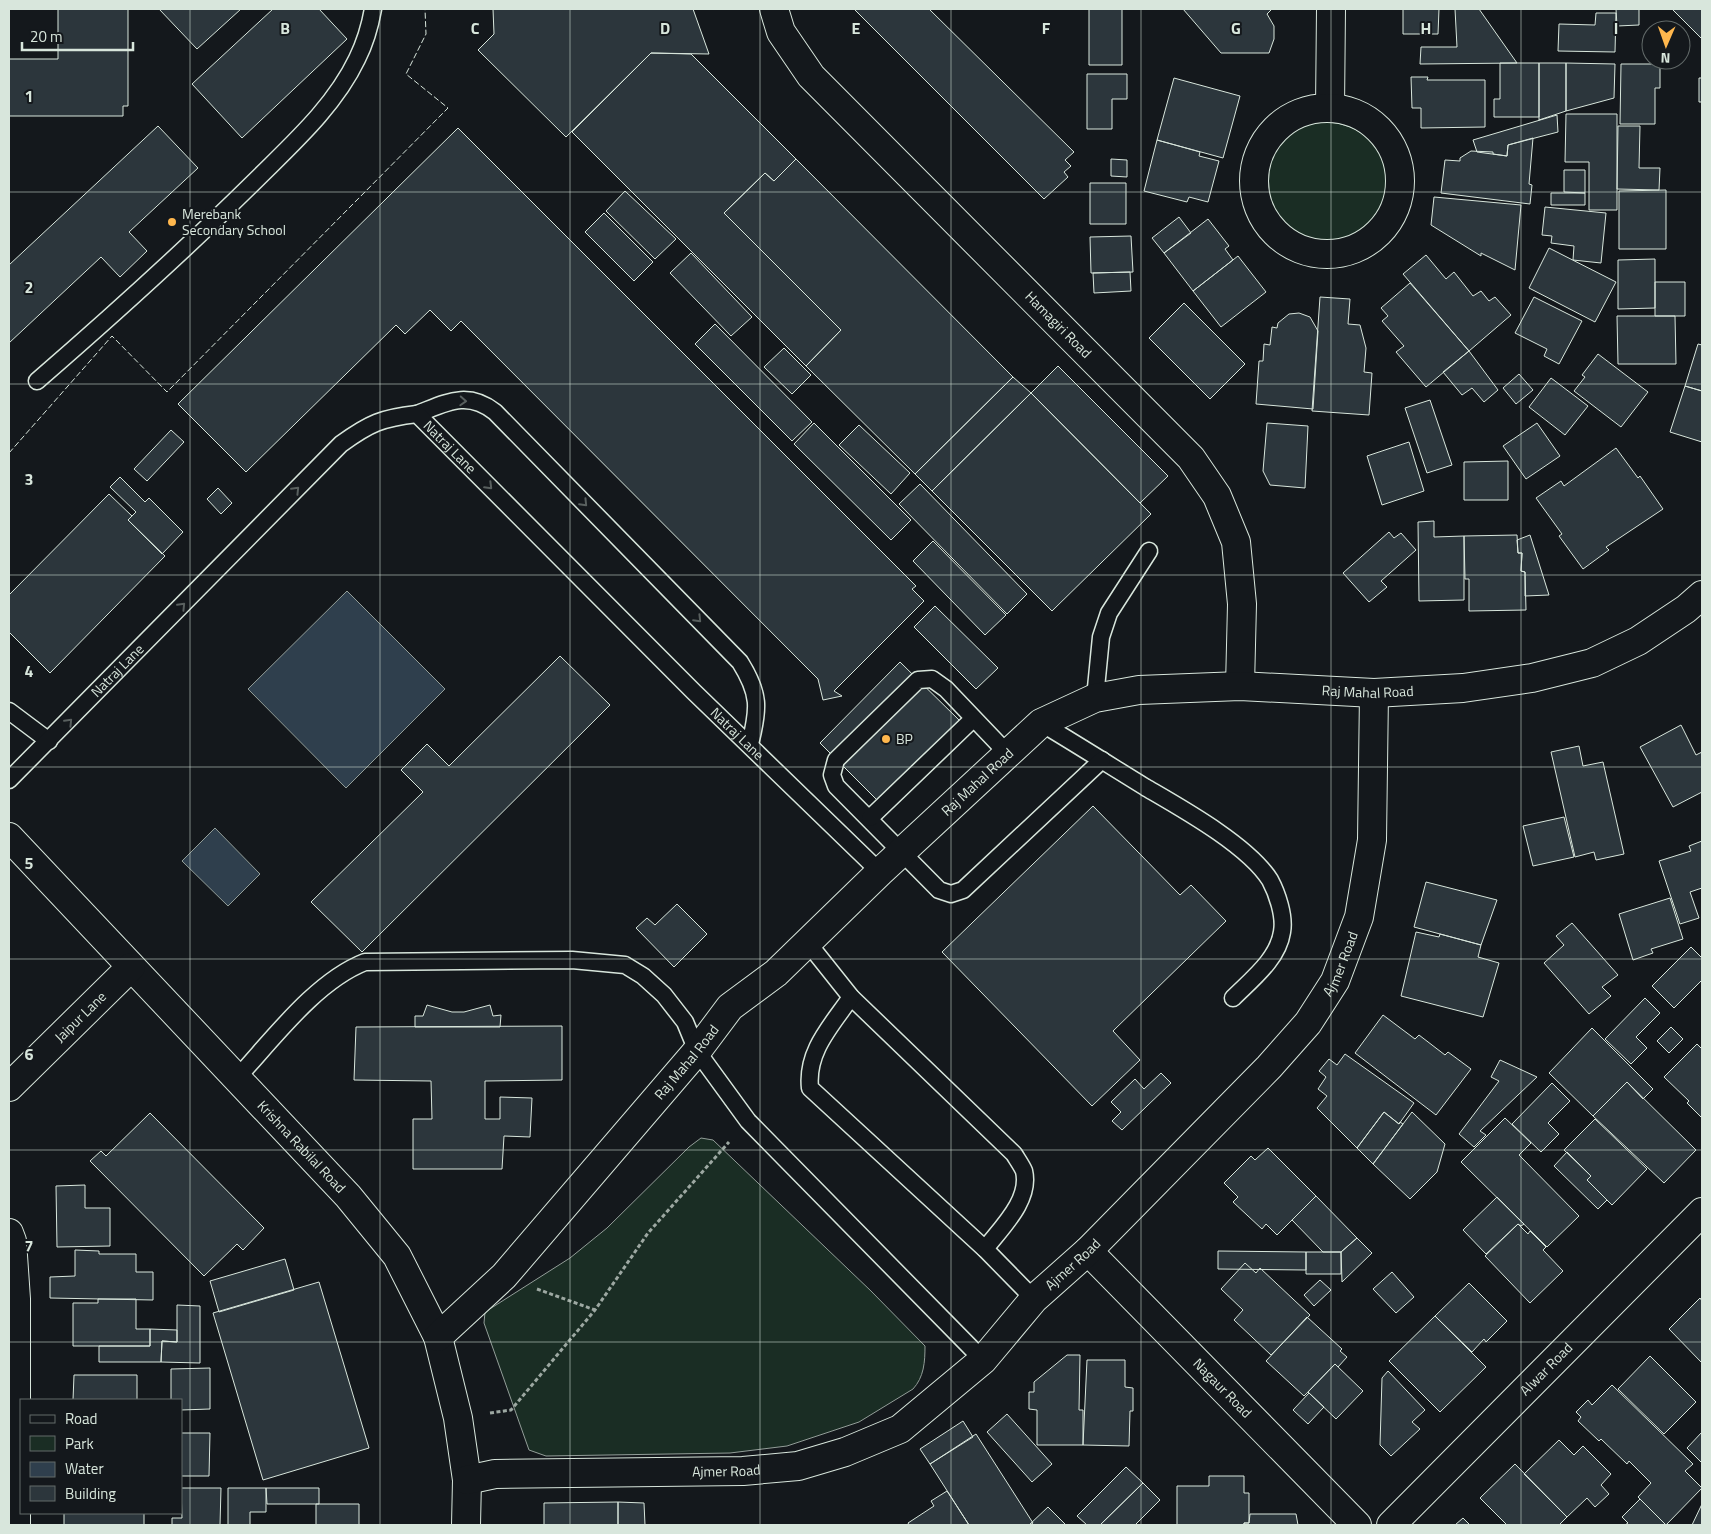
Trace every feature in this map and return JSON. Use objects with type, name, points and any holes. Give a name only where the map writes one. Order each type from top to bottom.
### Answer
[{"type":"street","name":"Hamagiri Road","points":[[774,9],[781,32],[811,76],[1191,458],[1217,496],[1236,542],[1242,604],[1240,686]]},
{"type":"street","points":[[1330,108],[1331,9]]},
{"type":"street","points":[[1330,108],[1348,112],[1365,119],[1379,131],[1390,145],[1397,162],[1400,180],[1398,198],[1392,216],[1381,230],[1367,242],[1350,250],[1332,254],[1314,253],[1296,248],[1281,238],[1268,225],[1259,209],[1254,191],[1254,173],[1258,155],[1267,139],[1279,126],[1295,116],[1312,110],[1330,108]]},
{"type":"street","name":"Raj Mahal Road","points":[[438,1337],[504,1276],[697,1052],[730,1007],[776,973],[902,851],[1041,723],[1094,698],[1139,690],[1240,686],[1374,693],[1489,684],[1532,678],[1592,662],[1638,641],[1686,610],[1702,595]]},
{"type":"street","name":"Ajmer Road","points":[[467,1480],[495,1474],[743,1471],[798,1466],[845,1452],[900,1428],[983,1360],[1034,1299],[1088,1251],[1270,1066],[1308,1023],[1335,981],[1359,917],[1372,840],[1374,693]]},
{"type":"street","name":"Krishna Rabilal Road","points":[[9,837],[348,1196],[397,1256],[438,1337],[458,1418],[467,1480],[466,1525]]},
{"type":"street","name":"Jaipur Lane","points":[[9,1087],[131,967]]},
{"type":"street","name":"Alwar Road","points":[[1391,1525],[1702,1212]]},
{"type":"street","points":[[9,1232],[12,1241],[16,1298],[16,1525]]},
{"type":"street","name":"Nagaur Road","points":[[1088,1251],[1357,1525]]},
{"type":"lane","points":[[37,381],[216,220],[309,127],[335,95],[357,60],[369,30],[373,9]]},
{"type":"lane","points":[[417,414],[458,399],[487,405],[495,412],[740,662],[753,683],[756,703],[756,720],[750,744]]},
{"type":"lane","name":"Natraj Lane","points":[[9,780],[341,444],[366,425],[391,417],[417,414],[694,692],[750,744],[880,872]]},
{"type":"lane","points":[[1094,698],[1101,637],[1109,613],[1149,551]]},
{"type":"lane","points":[[1008,754],[946,689],[932,679],[918,680],[836,760],[832,775],[836,786],[870,818],[939,890],[951,894],[963,890],[1102,760]]},
{"type":"lane","points":[[9,711],[49,741]]},
{"type":"lane","points":[[870,818],[974,719]]},
{"type":"lane","points":[[1041,723],[1197,818],[1242,850],[1270,880],[1281,915],[1283,930],[1277,948],[1262,969],[1233,998]]},
{"type":"lane","points":[[808,942],[852,997],[1014,1154],[1024,1171],[1024,1190],[1016,1208],[985,1249]]},
{"type":"lane","points":[[237,1078],[327,983],[345,970],[365,962],[572,960],[625,965],[643,976],[664,995],[685,1022],[697,1052],[748,1121],[983,1360]]},
{"type":"lane","points":[[852,997],[822,1038],[811,1058],[808,1074],[810,1088],[985,1249],[1034,1299]]},
{"type":"path","points":[[458,1418],[511,1410],[595,1310],[648,1233],[748,1121]]},
{"type":"path","points":[[504,1276],[595,1310]]},
{"type":"green space","points":[[1326,122],[1350,127],[1370,140],[1383,160],[1388,184],[1383,208],[1370,228],[1350,241],[1326,246],[1302,241],[1282,228],[1269,208],[1264,184],[1269,160],[1282,140],[1302,127]]},
{"type":"green space","points":[[701,1138],[713,1140],[871,1291],[925,1346],[924,1363],[920,1379],[913,1389],[859,1422],[787,1446],[730,1453],[546,1456],[529,1450],[484,1323],[485,1312],[570,1258],[607,1228],[689,1147]]},
{"type":"water","points":[[347,591],[445,689],[346,788],[248,689]]},
{"type":"water","points":[[215,828],[260,874],[228,906],[182,861]]},
{"type":"building","points":[[58,9],[128,9],[128,106],[123,106],[123,116],[9,116],[9,59],[58,59]]},
{"type":"building","points":[[159,9],[241,9],[197,49]]},
{"type":"building","points":[[273,9],[319,9],[347,39],[242,138],[192,84]]},
{"type":"building","points":[[493,9],[693,9],[709,54],[651,53],[566,137],[478,50],[494,34]]},
{"type":"building","points":[[854,9],[929,9],[1074,152],[1065,160],[1071,166],[1064,172],[1068,177],[1044,199]]},
{"type":"building","points":[[1089,9],[1122,9],[1122,65],[1089,65]]},
{"type":"building","points":[[1183,9],[1272,9],[1267,14],[1274,26],[1274,39],[1269,53],[1221,53]]},
{"type":"building","points":[[1403,9],[1439,9],[1438,34],[1403,34]]},
{"type":"building","points":[[1455,9],[1479,9],[1517,63],[1420,64],[1421,47],[1457,47]]},
{"type":"building","points":[[1616,9],[1639,9],[1639,25],[1617,26]]},
{"type":"building","points":[[1672,9],[1702,9],[1702,39],[1691,28],[1691,20],[1683,20]]},
{"type":"building","points":[[1596,13],[1616,13],[1615,52],[1558,51],[1559,24],[1595,25]]},
{"type":"building","points":[[651,53],[691,54],[796,159],[774,181],[765,173],[724,213],[841,330],[806,366],[572,132]]},
{"type":"building","points":[[1500,63],[1539,63],[1539,117],[1494,117],[1494,99],[1500,99]]},
{"type":"building","points":[[1539,63],[1566,63],[1566,111],[1539,120]]},
{"type":"building","points":[[1566,63],[1615,64],[1614,98],[1566,111]]},
{"type":"building","points":[[1621,64],[1641,64],[1641,70],[1660,70],[1660,88],[1655,88],[1655,124],[1620,124]]},
{"type":"building","points":[[1087,74],[1127,74],[1127,99],[1112,99],[1112,129],[1087,129]]},
{"type":"building","points":[[1411,77],[1428,77],[1427,80],[1485,80],[1485,127],[1421,128],[1421,108],[1412,108]]},
{"type":"building","points":[[1174,78],[1240,96],[1223,158],[1157,140]]},
{"type":"building","points":[[1699,78],[1702,78],[1702,102],[1699,102]]},
{"type":"building","points":[[1566,114],[1617,114],[1617,210],[1589,210],[1589,162],[1565,162]]},
{"type":"building","points":[[1557,115],[1558,132],[1508,145],[1507,156],[1477,152],[1473,140]]},
{"type":"building","points":[[158,126],[198,168],[129,232],[147,251],[120,277],[101,257],[9,343],[9,265]]},
{"type":"building","points":[[1618,126],[1640,126],[1639,168],[1660,168],[1659,190],[1617,189]]},
{"type":"building","points":[[458,128],[916,586],[912,589],[924,601],[834,691],[842,696],[823,700],[818,679],[461,321],[451,331],[430,310],[405,334],[396,325],[246,472],[178,404]]},
{"type":"building","points":[[1533,138],[1529,184],[1532,185],[1530,204],[1441,193],[1445,160],[1460,161],[1460,158],[1471,151],[1493,152],[1493,154],[1507,156],[1508,145]]},
{"type":"building","points":[[1157,140],[1200,152],[1199,156],[1219,161],[1208,202],[1189,197],[1187,202],[1144,191]]},
{"type":"building","points":[[796,159],[1013,377],[915,474],[806,366],[841,330],[724,213],[765,173],[774,181]]},
{"type":"building","points":[[1111,159],[1127,160],[1127,177],[1111,176]]},
{"type":"building","points":[[1564,170],[1585,170],[1585,193],[1564,192]]},
{"type":"building","points":[[1090,183],[1126,183],[1126,224],[1090,224]]},
{"type":"building","points":[[1666,190],[1666,249],[1619,249],[1619,191]]},
{"type":"building","points":[[625,191],[676,239],[655,259],[606,211]]},
{"type":"building","points":[[1551,193],[1585,193],[1585,205],[1551,205]]},
{"type":"building","points":[[1434,197],[1521,205],[1515,270],[1481,253],[1481,256],[1431,225]]},
{"type":"building","points":[[1545,207],[1606,213],[1601,263],[1573,260],[1574,246],[1551,243],[1552,236],[1542,235]]},
{"type":"building","points":[[604,213],[653,262],[634,281],[585,232]]},
{"type":"building","points":[[1179,217],[1191,233],[1164,253],[1152,238]]},
{"type":"building","points":[[1208,219],[1229,246],[1225,249],[1233,260],[1193,291],[1164,253]]},
{"type":"building","points":[[1131,236],[1133,272],[1091,273],[1090,237]]},
{"type":"building","points":[[1549,248],[1616,282],[1595,322],[1529,288]]},
{"type":"building","points":[[691,253],[752,317],[731,336],[670,273]]},
{"type":"building","points":[[1426,255],[1446,279],[1454,272],[1473,296],[1481,291],[1489,301],[1495,297],[1511,315],[1469,351],[1403,274]]},
{"type":"building","points":[[1238,256],[1266,292],[1221,327],[1193,291]]},
{"type":"building","points":[[1655,259],[1655,308],[1618,309],[1618,260]]},
{"type":"building","points":[[1130,272],[1131,291],[1094,293],[1093,273]]},
{"type":"building","points":[[1655,282],[1685,282],[1685,316],[1655,316]]},
{"type":"building","points":[[1410,283],[1469,351],[1426,387],[1396,352],[1404,346],[1382,321],[1388,316],[1381,308]]},
{"type":"building","points":[[1320,297],[1350,299],[1348,324],[1360,325],[1366,348],[1364,372],[1372,373],[1369,415],[1312,411]]},
{"type":"building","points":[[1534,297],[1582,321],[1559,364],[1544,356],[1547,349],[1515,333]]},
{"type":"building","points":[[1184,303],[1245,364],[1210,399],[1149,338]]},
{"type":"building","points":[[1299,313],[1310,317],[1318,331],[1313,409],[1256,404],[1259,361],[1263,361],[1264,344],[1270,345],[1272,327],[1277,328],[1278,323],[1289,314]]},
{"type":"building","points":[[1617,316],[1675,316],[1676,364],[1618,364]]},
{"type":"building","points":[[715,324],[812,422],[792,441],[695,344]]},
{"type":"building","points":[[1698,344],[1702,345],[1702,391],[1685,386]]},
{"type":"building","points":[[784,348],[811,375],[792,394],[764,367]]},
{"type":"building","points":[[1469,351],[1498,390],[1484,402],[1472,388],[1462,395],[1443,372]]},
{"type":"building","points":[[1598,354],[1648,392],[1621,427],[1574,391],[1585,377],[1582,375]]},
{"type":"building","points":[[1058,366],[1168,476],[1140,503],[1031,393]]},
{"type":"building","points":[[1519,374],[1533,390],[1516,404],[1503,388]]},
{"type":"building","points":[[1013,377],[1031,393],[932,491],[915,474]]},
{"type":"building","points":[[1551,378],[1588,406],[1565,435],[1529,407]]},
{"type":"building","points":[[1685,386],[1702,391],[1702,442],[1670,432]]},
{"type":"building","points":[[1031,393],[1151,514],[1052,611],[932,491]]},
{"type":"building","points":[[1430,400],[1452,465],[1427,473],[1405,408]]},
{"type":"building","points":[[814,423],[911,520],[891,540],[794,444]]},
{"type":"building","points":[[1267,423],[1308,426],[1305,488],[1270,485],[1263,471]]},
{"type":"building","points":[[1537,423],[1560,456],[1526,479],[1503,446]]},
{"type":"building","points":[[859,425],[910,473],[891,494],[839,445]]},
{"type":"building","points":[[171,430],[184,442],[147,481],[134,469]]},
{"type":"building","points":[[1409,442],[1424,491],[1382,505],[1367,456]]},
{"type":"building","points":[[1616,448],[1638,478],[1640,476],[1663,509],[1606,547],[1609,550],[1583,569],[1559,536],[1562,534],[1536,498],[1561,481],[1564,486]]},
{"type":"building","points":[[1508,461],[1508,500],[1464,500],[1464,462]]},
{"type":"building","points":[[120,477],[145,502],[149,498],[183,532],[162,554],[128,520],[136,512],[110,487]]},
{"type":"building","points":[[920,484],[1027,594],[1007,614],[899,504]]},
{"type":"building","points":[[218,488],[232,503],[221,514],[207,499]]},
{"type":"building","points":[[109,494],[132,516],[128,520],[165,556],[50,673],[9,632],[9,595]]},
{"type":"building","points":[[1434,521],[1434,537],[1464,536],[1464,600],[1419,601],[1418,522]]},
{"type":"building","points":[[1389,532],[1394,538],[1401,533],[1416,550],[1381,581],[1387,587],[1369,602],[1343,573]]},
{"type":"building","points":[[1517,535],[1518,553],[1522,553],[1521,571],[1525,572],[1526,610],[1469,611],[1469,579],[1465,579],[1464,536]]},
{"type":"building","points":[[1530,535],[1549,595],[1525,596],[1525,572],[1521,571],[1522,553],[1518,553],[1517,540]]},
{"type":"building","points":[[933,541],[1006,615],[985,635],[913,561]]},
{"type":"building","points":[[935,606],[998,668],[976,689],[914,627]]},
{"type":"building","points":[[560,656],[610,705],[362,952],[311,902],[423,792],[401,770],[427,744],[449,766]]},
{"type":"building","points":[[900,662],[959,720],[878,801],[820,743]]},
{"type":"building","points":[[1681,725],[1696,755],[1702,752],[1702,792],[1673,807],[1640,747]]},
{"type":"building","points":[[1579,746],[1583,766],[1603,762],[1624,854],[1596,860],[1594,852],[1575,857],[1551,752]]},
{"type":"building","points":[[1093,806],[1180,895],[1191,885],[1226,921],[1113,1031],[1140,1060],[1092,1106],[942,952]]},
{"type":"building","points":[[1564,817],[1574,857],[1533,866],[1523,826]]},
{"type":"building","points":[[1702,841],[1702,888],[1690,892],[1699,918],[1680,924],[1659,861],[1691,851],[1689,846]]},
{"type":"building","points":[[1426,882],[1497,900],[1481,945],[1414,927]]},
{"type":"building","points":[[1670,898],[1683,939],[1651,949],[1653,953],[1633,960],[1619,914]]},
{"type":"building","points":[[677,904],[707,934],[674,967],[636,928],[647,918],[655,925]]},
{"type":"building","points":[[1572,923],[1618,975],[1602,987],[1611,996],[1589,1014],[1544,963],[1564,945],[1556,936]]},
{"type":"building","points":[[1416,932],[1439,937],[1440,934],[1481,945],[1478,957],[1499,963],[1483,1017],[1401,996]]},
{"type":"building","points":[[1691,947],[1702,958],[1702,980],[1674,1008],[1652,986]]},
{"type":"building","points":[[1645,998],[1660,1013],[1636,1037],[1647,1048],[1631,1064],[1605,1039]]},
{"type":"building","points":[[427,1005],[452,1012],[464,1012],[490,1005],[493,1016],[501,1015],[500,1027],[415,1027],[415,1016],[423,1016]]},
{"type":"building","points":[[1383,1015],[1415,1039],[1419,1035],[1445,1055],[1448,1052],[1471,1069],[1436,1115],[1355,1053]]},
{"type":"building","points":[[562,1026],[562,1080],[485,1081],[485,1119],[500,1119],[500,1097],[532,1098],[530,1137],[504,1136],[502,1169],[413,1169],[413,1119],[432,1119],[431,1081],[354,1080],[356,1027]]},
{"type":"building","points":[[1671,1027],[1683,1039],[1669,1053],[1657,1041]]},
{"type":"building","points":[[1592,1028],[1653,1089],[1643,1099],[1627,1082],[1593,1116],[1549,1073]]},
{"type":"building","points":[[1697,1044],[1702,1049],[1702,1118],[1687,1103],[1689,1101],[1664,1077]]},
{"type":"building","points":[[1345,1054],[1414,1103],[1399,1124],[1384,1112],[1357,1148],[1317,1108],[1327,1096],[1318,1089],[1326,1077],[1319,1071],[1329,1059],[1337,1065]]},
{"type":"building","points":[[1500,1060],[1537,1077],[1480,1131],[1486,1135],[1474,1147],[1459,1134],[1499,1081],[1491,1077]]},
{"type":"building","points":[[1161,1073],[1171,1083],[1122,1130],[1112,1121],[1121,1112],[1111,1102],[1135,1079],[1144,1089]]},
{"type":"building","points":[[1627,1082],[1696,1150],[1664,1183],[1593,1116]]},
{"type":"building","points":[[1552,1083],[1570,1101],[1548,1123],[1559,1134],[1541,1152],[1512,1124]]},
{"type":"building","points":[[1384,1112],[1399,1124],[1400,1122],[1403,1124],[1373,1164],[1357,1148]]},
{"type":"building","points":[[1412,1112],[1445,1144],[1437,1172],[1410,1199],[1373,1164]]},
{"type":"building","points":[[150,1113],[264,1228],[243,1250],[237,1244],[204,1276],[90,1161],[101,1151],[106,1156]]},
{"type":"building","points":[[1505,1118],[1531,1143],[1519,1155],[1579,1216],[1547,1247],[1461,1162]]},
{"type":"building","points":[[1595,1119],[1647,1169],[1612,1205],[1587,1180],[1591,1176],[1564,1150]]},
{"type":"building","points":[[1268,1148],[1316,1196],[1277,1235],[1266,1224],[1262,1229],[1233,1202],[1238,1197],[1224,1183],[1251,1156],[1255,1160]]},
{"type":"building","points":[[1567,1152],[1591,1176],[1587,1180],[1607,1200],[1598,1209],[1554,1166]]},
{"type":"building","points":[[85,1185],[85,1208],[110,1208],[110,1246],[57,1247],[56,1186]]},
{"type":"building","points":[[1316,1196],[1357,1238],[1341,1252],[1323,1252],[1292,1220]]},
{"type":"building","points":[[1497,1197],[1524,1224],[1521,1226],[1518,1224],[1486,1254],[1463,1230]]},
{"type":"building","points":[[1518,1224],[1528,1234],[1530,1231],[1546,1247],[1543,1250],[1563,1271],[1530,1303],[1485,1256]]},
{"type":"building","points":[[1357,1238],[1372,1253],[1342,1282],[1341,1252]]},
{"type":"building","points":[[75,1250],[99,1251],[99,1254],[136,1254],[136,1272],[153,1272],[153,1300],[50,1298],[50,1277],[75,1276]]},
{"type":"building","points":[[1218,1251],[1306,1252],[1306,1270],[1218,1269]]},
{"type":"building","points":[[1306,1252],[1341,1252],[1341,1274],[1306,1274]]},
{"type":"building","points":[[285,1259],[294,1290],[219,1312],[210,1281]]},
{"type":"building","points":[[1245,1263],[1256,1273],[1260,1268],[1310,1315],[1271,1355],[1234,1320],[1243,1310],[1221,1289]]},
{"type":"building","points":[[1392,1272],[1414,1297],[1396,1313],[1373,1289]]},
{"type":"building","points":[[1320,1280],[1331,1290],[1314,1306],[1304,1295]]},
{"type":"building","points":[[319,1282],[369,1448],[263,1480],[213,1313]]},
{"type":"building","points":[[1469,1283],[1507,1321],[1486,1342],[1484,1339],[1472,1352],[1435,1316]]},
{"type":"building","points":[[1700,1298],[1702,1301],[1702,1363],[1669,1329]]},
{"type":"building","points":[[98,1299],[136,1299],[136,1329],[150,1329],[150,1346],[73,1346],[73,1303],[98,1303]]},
{"type":"building","points":[[177,1305],[200,1306],[200,1363],[161,1362],[162,1341],[177,1342]]},
{"type":"building","points":[[1435,1316],[1486,1367],[1440,1412],[1389,1361]]},
{"type":"building","points":[[1307,1317],[1342,1349],[1340,1351],[1347,1357],[1338,1367],[1335,1364],[1304,1396],[1266,1361]]},
{"type":"building","points":[[150,1329],[177,1330],[177,1342],[162,1341],[161,1362],[99,1362],[99,1346],[150,1346]]},
{"type":"building","points":[[1067,1355],[1080,1355],[1079,1410],[1083,1410],[1083,1445],[1037,1445],[1037,1410],[1029,1409],[1029,1392],[1034,1392],[1034,1382]]},
{"type":"building","points":[[1650,1356],[1696,1402],[1664,1434],[1618,1389]]},
{"type":"building","points":[[1087,1360],[1125,1360],[1125,1387],[1133,1388],[1133,1411],[1130,1411],[1129,1446],[1083,1445]]},
{"type":"building","points":[[1335,1364],[1363,1391],[1336,1419],[1308,1392]]},
{"type":"building","points":[[210,1368],[210,1409],[182,1410],[182,1399],[171,1399],[171,1369]]},
{"type":"building","points":[[1388,1371],[1425,1410],[1412,1422],[1420,1429],[1391,1456],[1380,1445],[1382,1378]]},
{"type":"building","points":[[74,1375],[137,1375],[137,1399],[73,1399]]},
{"type":"building","points":[[1612,1385],[1693,1464],[1685,1471],[1702,1488],[1666,1525],[1638,1497],[1651,1483],[1629,1461],[1627,1464],[1601,1439],[1599,1441],[1578,1421],[1581,1417],[1576,1412],[1588,1400],[1592,1405]]},
{"type":"building","points":[[1309,1393],[1324,1407],[1308,1424],[1293,1410]]},
{"type":"building","points":[[1007,1414],[1052,1464],[1032,1482],[987,1432]]},
{"type":"building","points":[[963,1421],[973,1437],[930,1464],[920,1449]]},
{"type":"building","points":[[1702,1432],[1702,1463],[1687,1448]]},
{"type":"building","points":[[182,1433],[210,1433],[209,1476],[182,1476]]},
{"type":"building","points":[[976,1434],[1033,1523],[1030,1525],[969,1525],[930,1464]]},
{"type":"building","points":[[1559,1440],[1574,1455],[1583,1446],[1611,1474],[1601,1485],[1609,1494],[1595,1507],[1587,1498],[1567,1517],[1524,1474]]},
{"type":"building","points":[[1515,1464],[1567,1517],[1559,1525],[1507,1525],[1480,1498]]},
{"type":"building","points":[[1126,1467],[1143,1483],[1100,1525],[1087,1525],[1077,1516]]},
{"type":"building","points":[[1209,1476],[1244,1476],[1244,1493],[1249,1493],[1249,1523],[1244,1523],[1244,1525],[1177,1525],[1177,1486],[1209,1486]]},
{"type":"building","points":[[1143,1483],[1160,1500],[1135,1525],[1100,1525]]},
{"type":"building","points":[[182,1488],[221,1488],[220,1525],[172,1525],[172,1518],[182,1518]]},
{"type":"building","points":[[228,1488],[266,1488],[266,1512],[250,1512],[250,1525],[228,1525]]},
{"type":"building","points":[[266,1488],[319,1488],[319,1504],[267,1504]]},
{"type":"building","points":[[947,1491],[969,1525],[909,1525],[908,1523],[934,1506],[931,1501]]},
{"type":"building","points":[[1640,1499],[1666,1525],[1625,1525],[1628,1523],[1622,1517]]},
{"type":"building","points":[[618,1502],[644,1503],[645,1525],[618,1525]]},
{"type":"building","points":[[618,1502],[618,1525],[544,1525],[544,1503]]},
{"type":"building","points":[[316,1504],[359,1504],[359,1525],[316,1525]]},
{"type":"building","points":[[1702,1504],[1702,1525],[1692,1525]]},
{"type":"building","points":[[1048,1507],[1066,1525],[1029,1525]]},
{"type":"building","points":[[64,1514],[144,1514],[144,1525],[64,1525]]},
{"type":"building","points":[[1250,1514],[1296,1514],[1298,1525],[1244,1525],[1244,1523],[1249,1523]]},
{"type":"building","points":[[1463,1518],[1470,1525],[1455,1525]]},
{"type":"fence","points":[[9,453],[112,336],[167,392],[448,108],[406,74],[426,34],[425,9]]},
{"type":"place","name":"Merebank Secondary School","points":[[172,222]]},
{"type":"place","name":"BP","points":[[886,739]]}]
